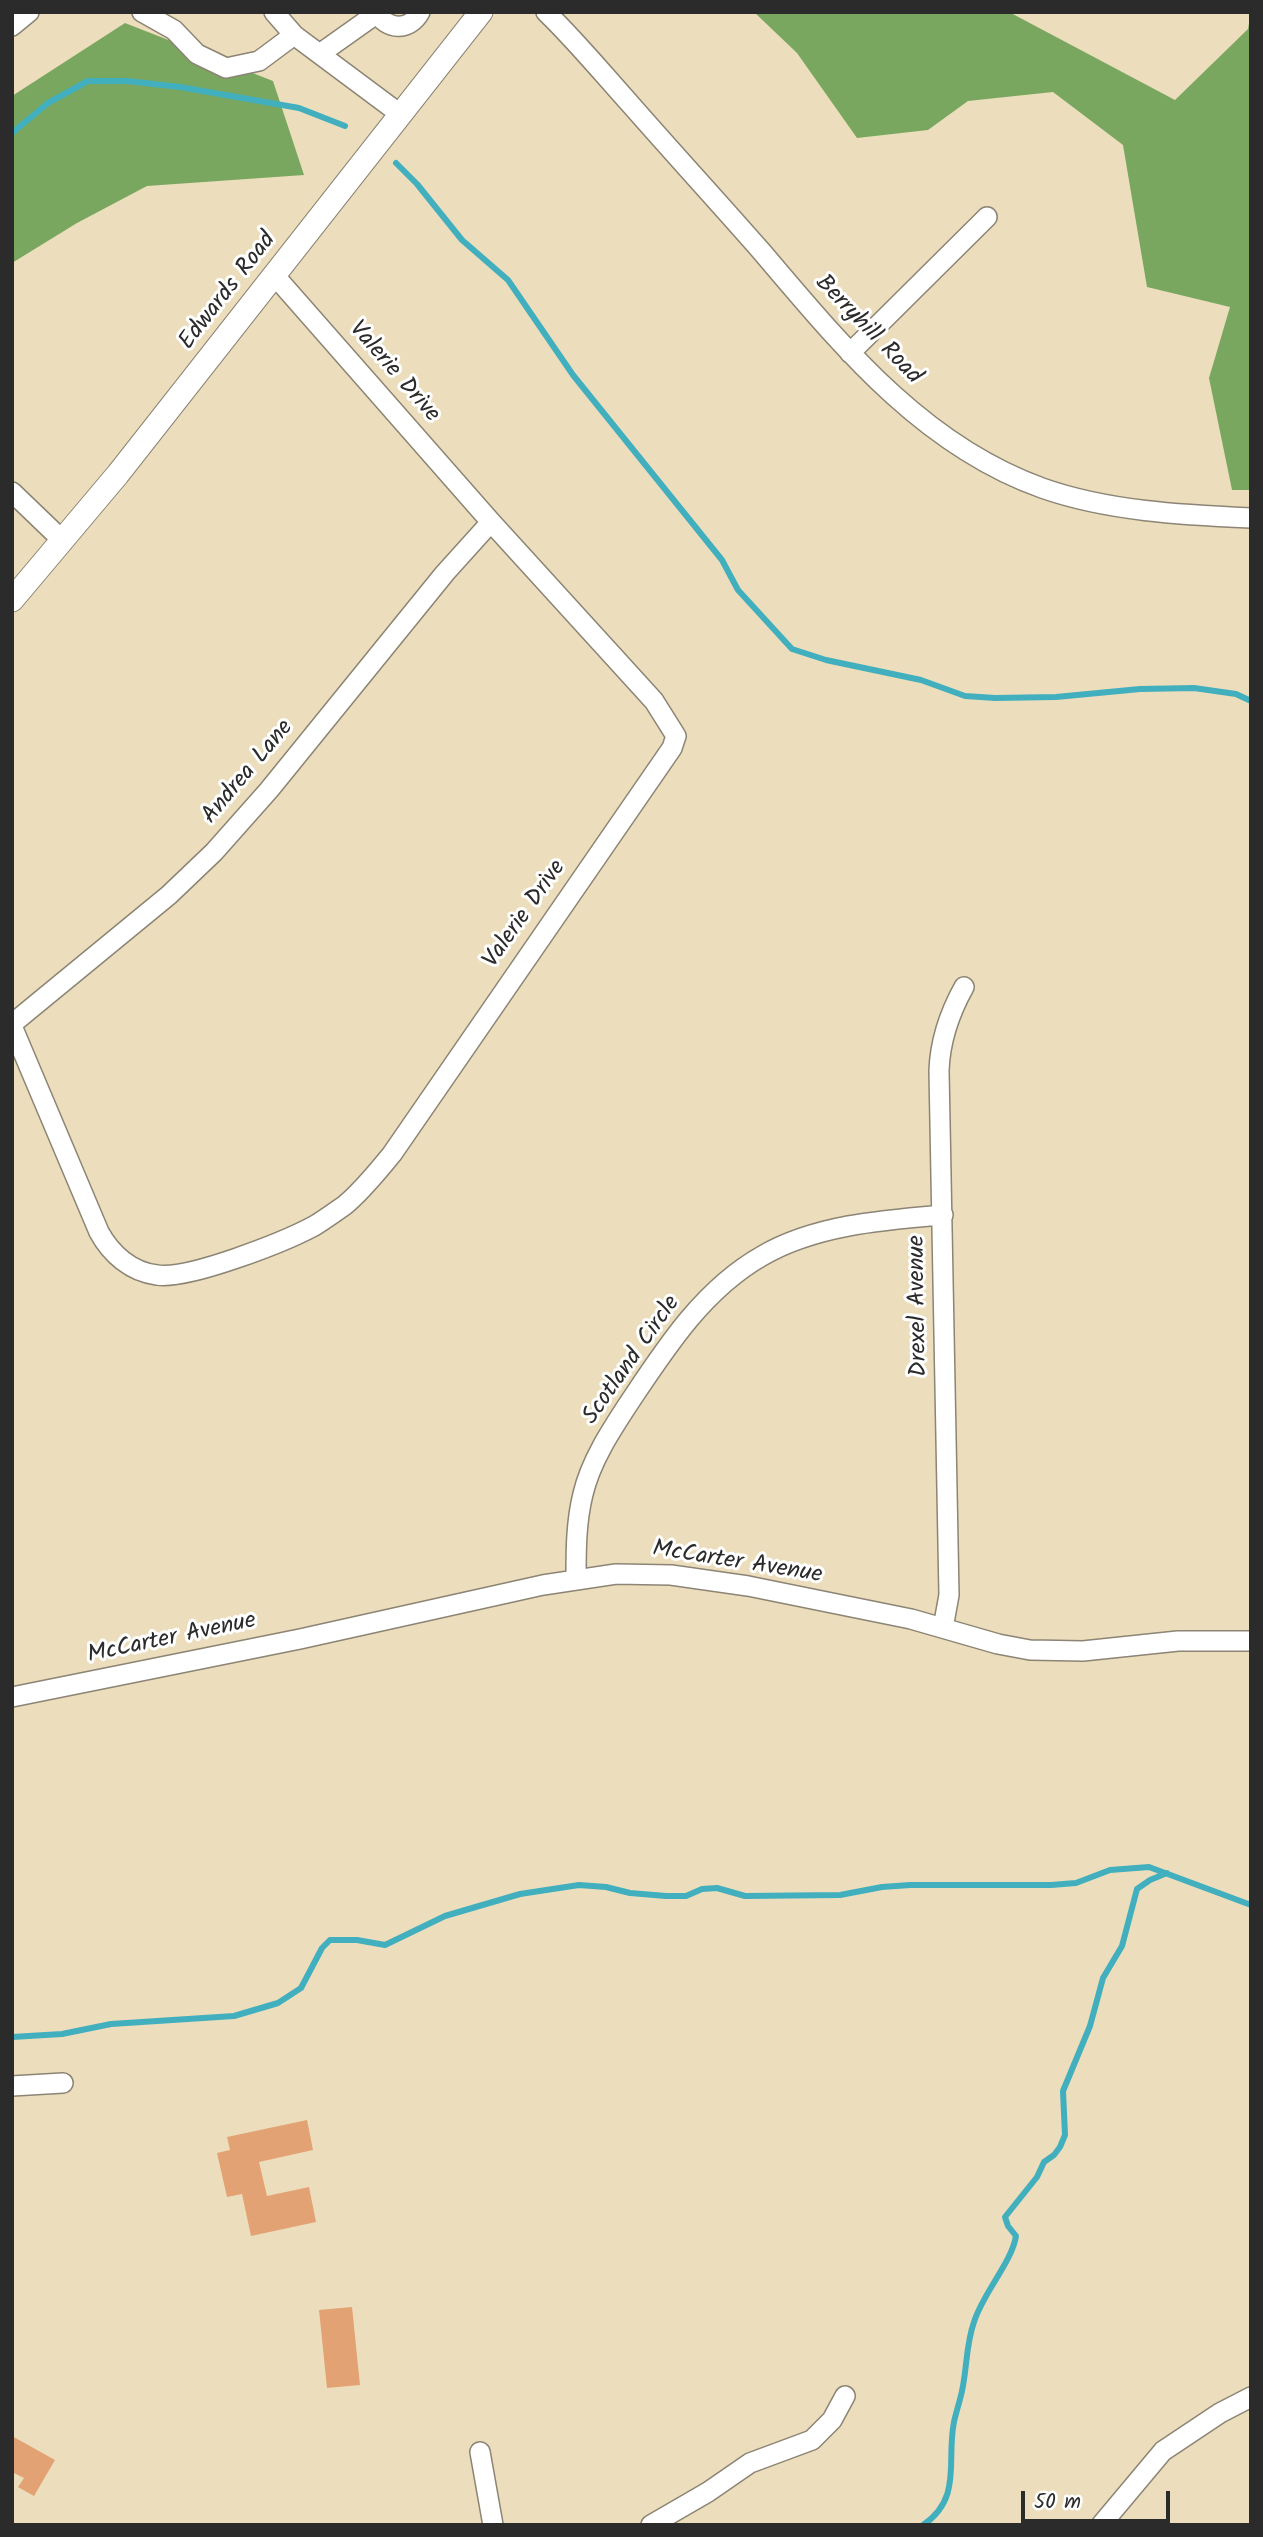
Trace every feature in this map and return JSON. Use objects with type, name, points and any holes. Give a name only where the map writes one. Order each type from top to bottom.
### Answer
[{"type":"street","points":[[12,26],[29,12]]},
{"type":"street","points":[[142,12],[174,30],[197,54],[226,68],[259,61],[294,35]]},
{"type":"street","points":[[275,12],[294,35],[400,114]]},
{"type":"street","points":[[321,53],[376,13],[383,22],[401,27],[411,24],[421,12]]},
{"type":"street","name":"Edwards Road","points":[[12,600],[63,541],[275,276],[481,12]]},
{"type":"street","name":"Berryhill Road","points":[[546,12],[850,353],[923,422],[965,452],[1040,487],[1083,499],[1138,508],[1251,518]]},
{"type":"street","points":[[850,353],[987,217]]},
{"type":"street","name":"Valerie Drive","points":[[12,1025],[99,1232],[114,1254],[133,1268],[164,1276],[180,1275],[213,1266],[317,1224],[367,1184],[392,1154],[673,748],[676,736],[654,701],[491,522],[275,276]]},
{"type":"street","points":[[12,492],[63,541]]},
{"type":"street","name":"Andrea Lane","points":[[12,1025],[169,895],[214,852],[269,790],[444,573],[491,522]]},
{"type":"street","name":"Drexel Avenue","points":[[943,1628],[949,1595],[939,1052],[950,1012],[964,987]]},
{"type":"street","name":"Scotland Circle","points":[[576,1579],[579,1516],[590,1473],[620,1418],[661,1355],[708,1298],[737,1272],[763,1255],[787,1244],[827,1232],[890,1220],[943,1215]]},
{"type":"street","name":"McCarter Avenue","points":[[12,1697],[248,1650],[576,1579],[616,1574],[671,1575],[748,1586],[911,1619],[998,1644],[1058,1652],[1178,1641],[1251,1641]]},
{"type":"street","points":[[12,2085],[63,2083]]},
{"type":"street","points":[[651,2525],[708,2492],[750,2463],[812,2440],[827,2426],[845,2396]]},
{"type":"street","points":[[1101,2525],[1163,2451],[1220,2413],[1251,2397]]},
{"type":"street","points":[[480,2452],[493,2525]]},
{"type":"green space","points":[[754,12],[1009,12],[1175,100],[1248,29],[1251,12],[1251,490],[1232,490],[1209,378],[1230,307],[1147,287],[1123,145],[1053,92],[968,101],[928,130],[857,138],[797,53]]},
{"type":"green space","points":[[125,23],[273,81],[304,175],[147,186],[77,223],[12,263],[12,96]]},
{"type":"building","points":[[307,2120],[313,2150],[259,2162],[267,2196],[309,2187],[316,2222],[251,2236],[242,2194],[227,2197],[217,2153],[230,2150],[227,2137]]},
{"type":"building","points":[[352,2307],[360,2385],[327,2388],[319,2310]]},
{"type":"building","points":[[12,2436],[55,2460],[34,2496],[18,2487],[24,2478],[12,2472]]},
{"type":"waterway","points":[[12,133],[48,103],[88,81],[127,81],[180,87],[299,108],[345,126]]},
{"type":"waterway","points":[[396,163],[417,184],[462,240],[508,280],[573,375],[722,560],[738,590],[792,649],[826,660],[921,680],[965,696],[1056,697],[1140,689],[1194,688],[1236,694],[1251,701]]},
{"type":"waterway","points":[[12,2037],[62,2034],[111,2024],[234,2016],[278,2003],[301,1988],[322,1948],[330,1940],[357,1940],[385,1945],[445,1916],[520,1894],[579,1885],[666,1896],[686,1896],[702,1889],[717,1888],[745,1896],[840,1895],[910,1885],[1076,1883],[1110,1870],[1149,1867],[1251,1905]]},
{"type":"waterway","points":[[923,2525],[944,2503],[948,2491],[954,2422],[974,2322],[1016,2236],[1005,2217],[1037,2177],[1044,2162],[1060,2147],[1065,2135],[1063,2091],[1090,2026],[1103,1978],[1122,1946],[1137,1889],[1167,1873]]}]
